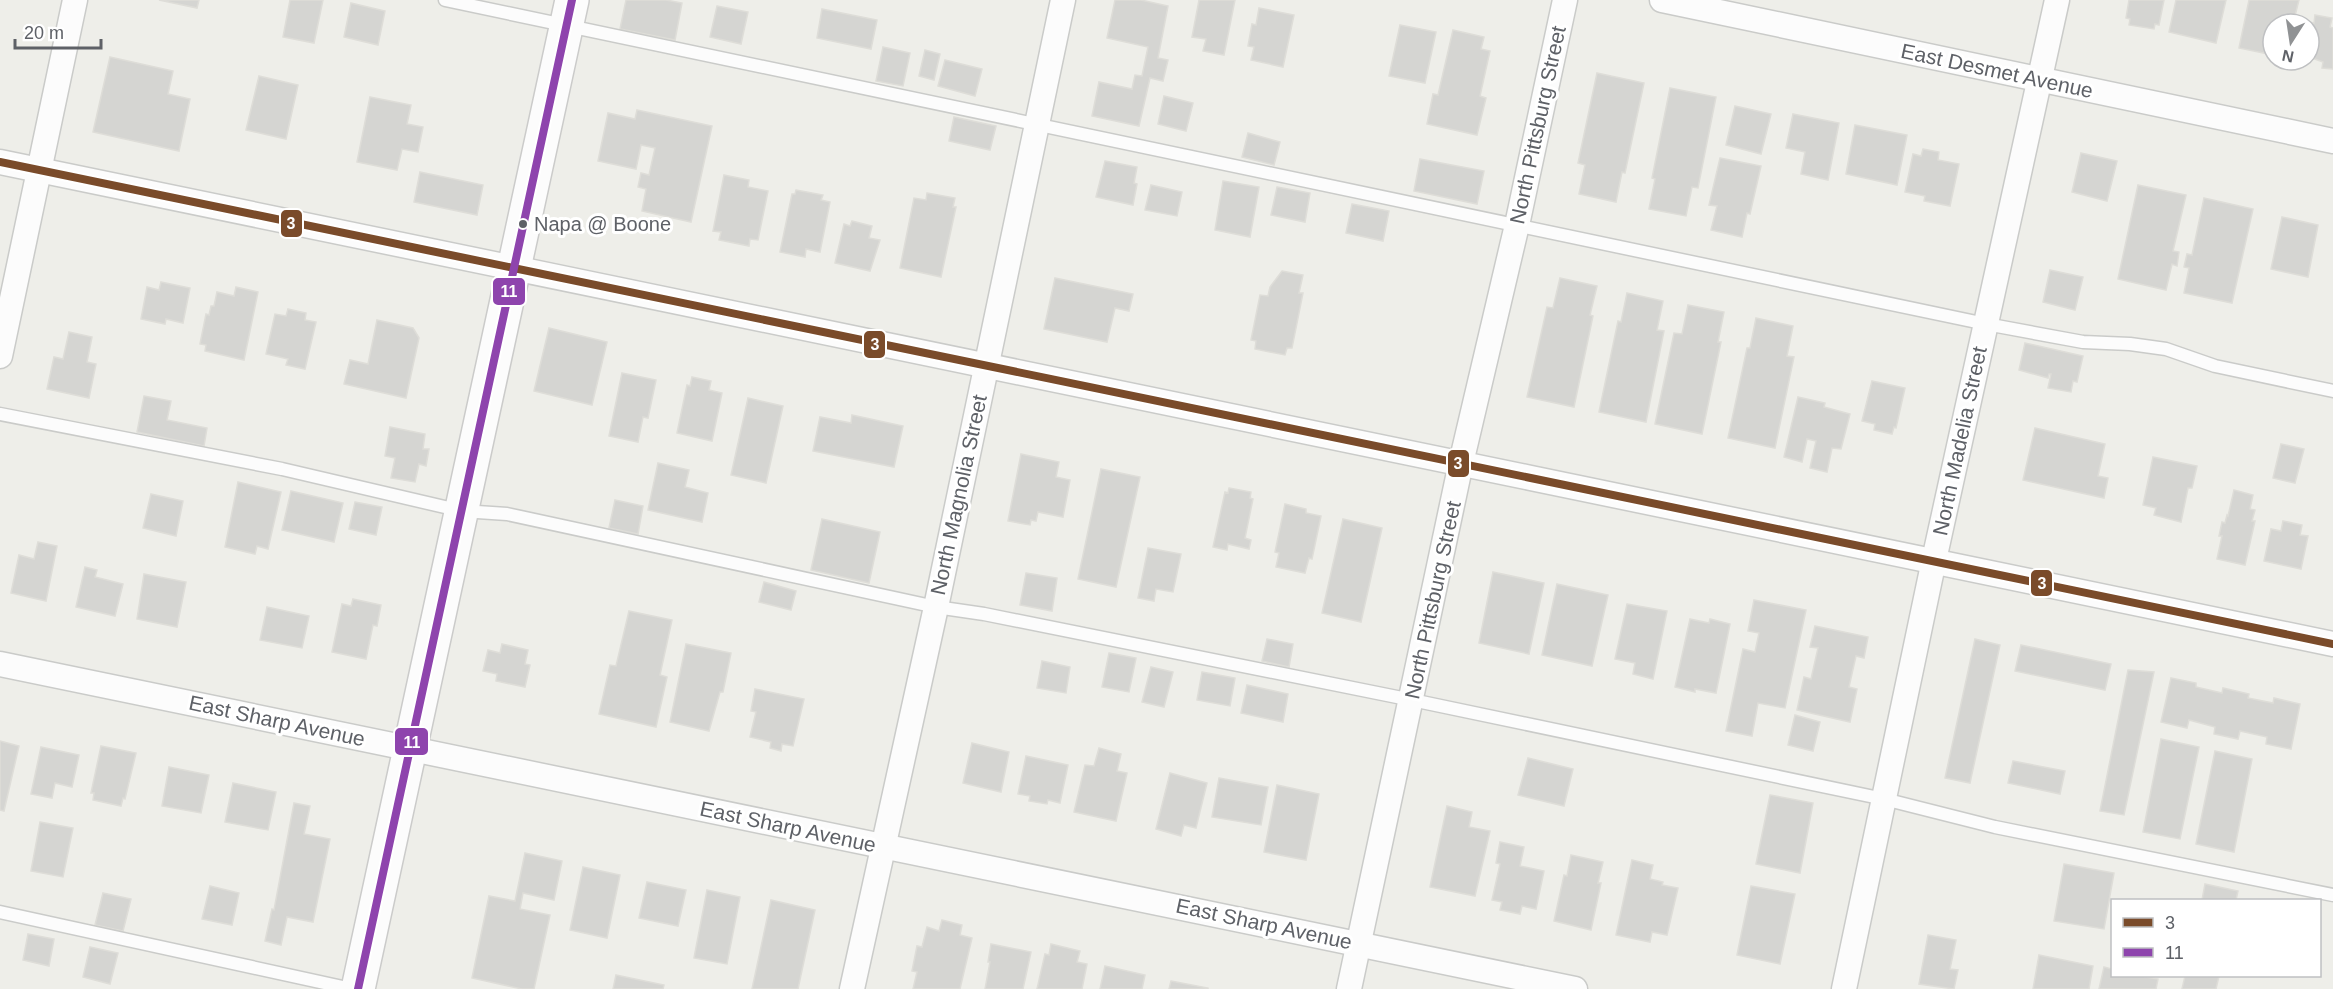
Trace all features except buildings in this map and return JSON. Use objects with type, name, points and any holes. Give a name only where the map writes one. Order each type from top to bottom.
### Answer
[{"type":"main road","points":[[358,989],[569,12]]},
{"type":"street","points":[[0,356],[75,0]]},
{"type":"street","name":"North Magnolia Street","points":[[852,989],[936,607],[1063,0]]},
{"type":"street","name":"North Pittsburg Street","points":[[1349,989],[1461,463],[1517,225],[1565,0]]},
{"type":"street","name":"East Desmet Avenue","points":[[1662,0],[2333,141]]},
{"type":"street","name":"North Madelia Street","points":[[1844,989],[1934,560],[2056,0]]},
{"type":"street","points":[[0,162],[2333,644]]},
{"type":"street","name":"East Sharp Avenue","points":[[0,664],[1575,989]]},
{"type":"lane","points":[[445,0],[569,12],[1183,157],[1986,324],[2083,342],[2130,344],[2166,349],[2215,366],[2333,391]]},
{"type":"lane","points":[[0,414],[282,469],[462,511],[507,514],[936,607],[984,614],[1412,700],[1884,799],[1995,827],[2333,895]]},
{"type":"lane","points":[[0,912],[352,989]]},
{"type":"transit line","name":"11","points":[[358,989],[572,0]]},
{"type":"transit line","name":"3","points":[[0,162],[291,224],[2333,644]]},
{"type":"place","name":"Napa @ Boone","points":[[523,224]]}]
